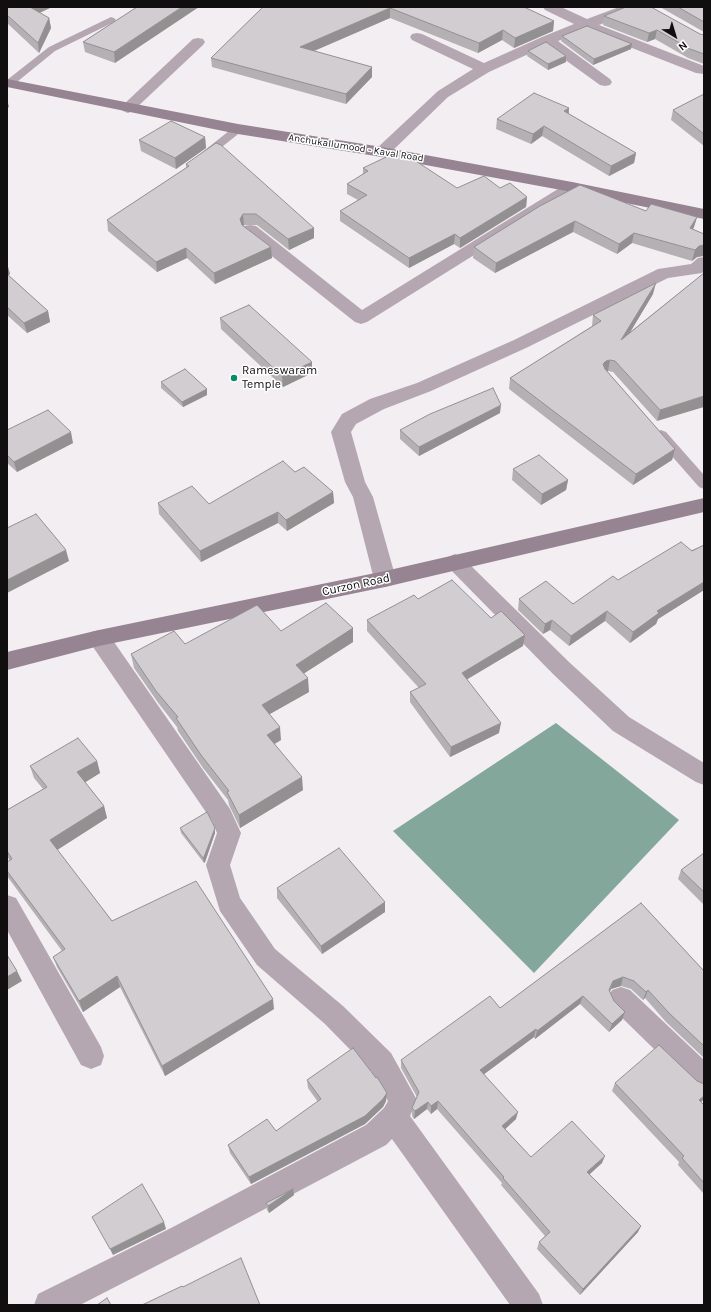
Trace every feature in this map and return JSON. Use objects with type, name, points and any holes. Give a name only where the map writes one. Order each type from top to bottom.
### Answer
[{"type":"street","points":[[550,7],[585,24],[701,70]]},
{"type":"street","points":[[382,152],[443,94],[484,69],[585,24],[632,7]]},
{"type":"street","points":[[417,37],[484,69]]},
{"type":"street","points":[[547,40],[605,82]]},
{"type":"street","points":[[128,108],[198,42]]},
{"type":"street","name":"Anchukallumood - Kaval Road","points":[[8,83],[238,129],[382,152],[572,187],[704,214]]},
{"type":"street","points":[[250,230],[361,318],[572,187]]},
{"type":"street","points":[[386,579],[363,498],[355,482],[341,432],[349,419],[377,404],[424,387],[520,344],[664,273],[696,269],[704,262]]},
{"type":"street","name":"Curzon Road","points":[[7,661],[99,638],[386,579],[704,505]]},
{"type":"street","points":[[455,562],[560,668],[621,724],[704,775]]},
{"type":"street","points":[[49,1305],[376,1135],[394,1118],[403,1100],[381,1062],[334,1015],[266,957],[229,903],[218,865],[229,833],[222,816],[99,638]]},
{"type":"street","points":[[7,906],[91,1056]]},
{"type":"street","points":[[621,999],[704,1079]]},
{"type":"street","points":[[394,1118],[528,1305]]},
{"type":"lane","points":[[8,83],[52,49],[111,20]]},
{"type":"lane","points":[[197,161],[238,129]]},
{"type":"lane","points":[[654,427],[704,484]]},
{"type":"shaded area","points":[[556,723],[679,820],[534,973],[393,831]]},
{"type":"building","points":[[7,7],[30,7],[49,18],[38,43],[7,15]]},
{"type":"building","points":[[137,7],[182,7],[114,52],[83,42]]},
{"type":"building","points":[[263,7],[524,7],[554,21],[515,38],[503,30],[479,43],[390,8],[300,47],[372,67],[346,94],[211,58]]},
{"type":"building","points":[[626,7],[651,7],[704,35],[704,54],[690,49],[657,30],[649,33],[604,16]]},
{"type":"building","points":[[678,7],[704,7],[704,22]]},
{"type":"building","points":[[587,26],[632,44],[594,59],[562,36]]},
{"type":"building","points":[[546,42],[566,56],[548,64],[528,51]]},
{"type":"building","points":[[534,93],[569,108],[564,111],[636,153],[611,166],[544,126],[533,134],[497,119]]},
{"type":"building","points":[[704,94],[704,134],[673,110]]},
{"type":"building","points":[[171,121],[205,137],[175,158],[139,140]]},
{"type":"building","points":[[216,143],[221,145],[314,228],[288,239],[256,214],[243,214],[240,219],[242,225],[271,247],[214,273],[186,248],[156,262],[107,220],[189,166],[186,164]]},
{"type":"building","points":[[399,151],[457,188],[484,176],[500,188],[510,183],[527,197],[460,238],[455,234],[409,258],[340,211],[367,195],[347,184],[368,171],[363,168]]},
{"type":"building","points":[[580,185],[646,211],[651,204],[697,217],[690,228],[704,234],[704,245],[699,246],[695,250],[634,233],[619,244],[575,221],[496,263],[474,247],[540,206]]},
{"type":"building","points":[[704,273],[704,396],[660,410],[615,361],[606,361],[603,364],[605,369],[675,449],[636,474],[510,378],[601,321],[593,315],[656,283],[621,340]]},
{"type":"building","points":[[7,274],[48,311],[24,323],[7,307]]},
{"type":"building","points":[[249,305],[312,362],[282,376],[220,318]]},
{"type":"building","points":[[185,369],[207,389],[182,402],[161,382]]},
{"type":"building","points":[[493,388],[501,405],[419,447],[400,430],[430,414]]},
{"type":"building","points":[[48,410],[71,432],[14,462],[7,455],[7,430]]},
{"type":"building","points":[[539,455],[568,480],[542,494],[513,469]]},
{"type":"building","points":[[283,461],[295,472],[304,467],[333,492],[286,520],[278,512],[200,551],[158,503],[192,486],[209,504]]},
{"type":"building","points":[[36,514],[66,550],[7,580],[7,528]]},
{"type":"building","points":[[681,542],[692,551],[704,545],[704,582],[657,611],[659,613],[633,632],[607,611],[571,636],[552,620],[545,624],[519,599],[546,581],[573,604],[613,576],[618,580]]},
{"type":"building","points":[[452,580],[491,618],[501,611],[525,635],[462,673],[501,723],[451,747],[410,692],[426,684],[367,620],[414,595],[418,599]]},
{"type":"building","points":[[326,603],[353,628],[296,665],[308,678],[262,705],[280,727],[267,735],[302,777],[239,815],[227,792],[229,791],[201,755],[176,718],[178,717],[156,691],[131,654],[174,631],[185,644],[257,605],[281,631]]},
{"type":"building","points":[[78,738],[97,761],[77,772],[104,806],[50,840],[112,921],[196,881],[273,999],[162,1066],[117,976],[79,1001],[53,957],[65,949],[7,871],[7,862],[12,859],[7,851],[7,810],[47,787],[30,766]]},
{"type":"building","points":[[207,812],[215,828],[203,858],[180,828]]},
{"type":"building","points":[[339,848],[385,902],[321,946],[277,888]]},
{"type":"building","points":[[704,853],[704,892],[681,870]]},
{"type":"building","points":[[641,903],[704,971],[704,1046],[669,1013],[648,990],[646,992],[634,981],[623,977],[613,981],[609,990],[614,1001],[625,1012],[612,1024],[583,996],[537,1031],[536,1029],[480,1070],[518,1112],[502,1126],[531,1157],[572,1121],[605,1156],[587,1172],[641,1226],[583,1289],[539,1242],[550,1232],[438,1101],[431,1106],[428,1102],[415,1111],[412,1108],[419,1092],[401,1060],[490,996],[500,1008]]},
{"type":"building","points":[[7,955],[17,971],[7,977]]},
{"type":"building","points":[[659,1045],[697,1081],[704,1084],[704,1096],[699,1100],[704,1105],[704,1183],[682,1158],[684,1156],[615,1083]]},
{"type":"building","points":[[353,1048],[376,1078],[377,1077],[387,1093],[383,1099],[365,1116],[249,1177],[228,1145],[267,1119],[276,1131],[321,1099],[307,1080]]},
{"type":"building","points":[[142,1184],[164,1222],[110,1249],[92,1217]]},
{"type":"building","points":[[293,1189],[268,1206],[266,1203]]},
{"type":"building","points":[[241,1258],[260,1305],[142,1305],[182,1286],[183,1287]]},
{"type":"building","points":[[107,1298],[111,1305],[97,1305]]},
{"type":"place","name":"Rameswaram Temple","points":[[234,378]]}]
